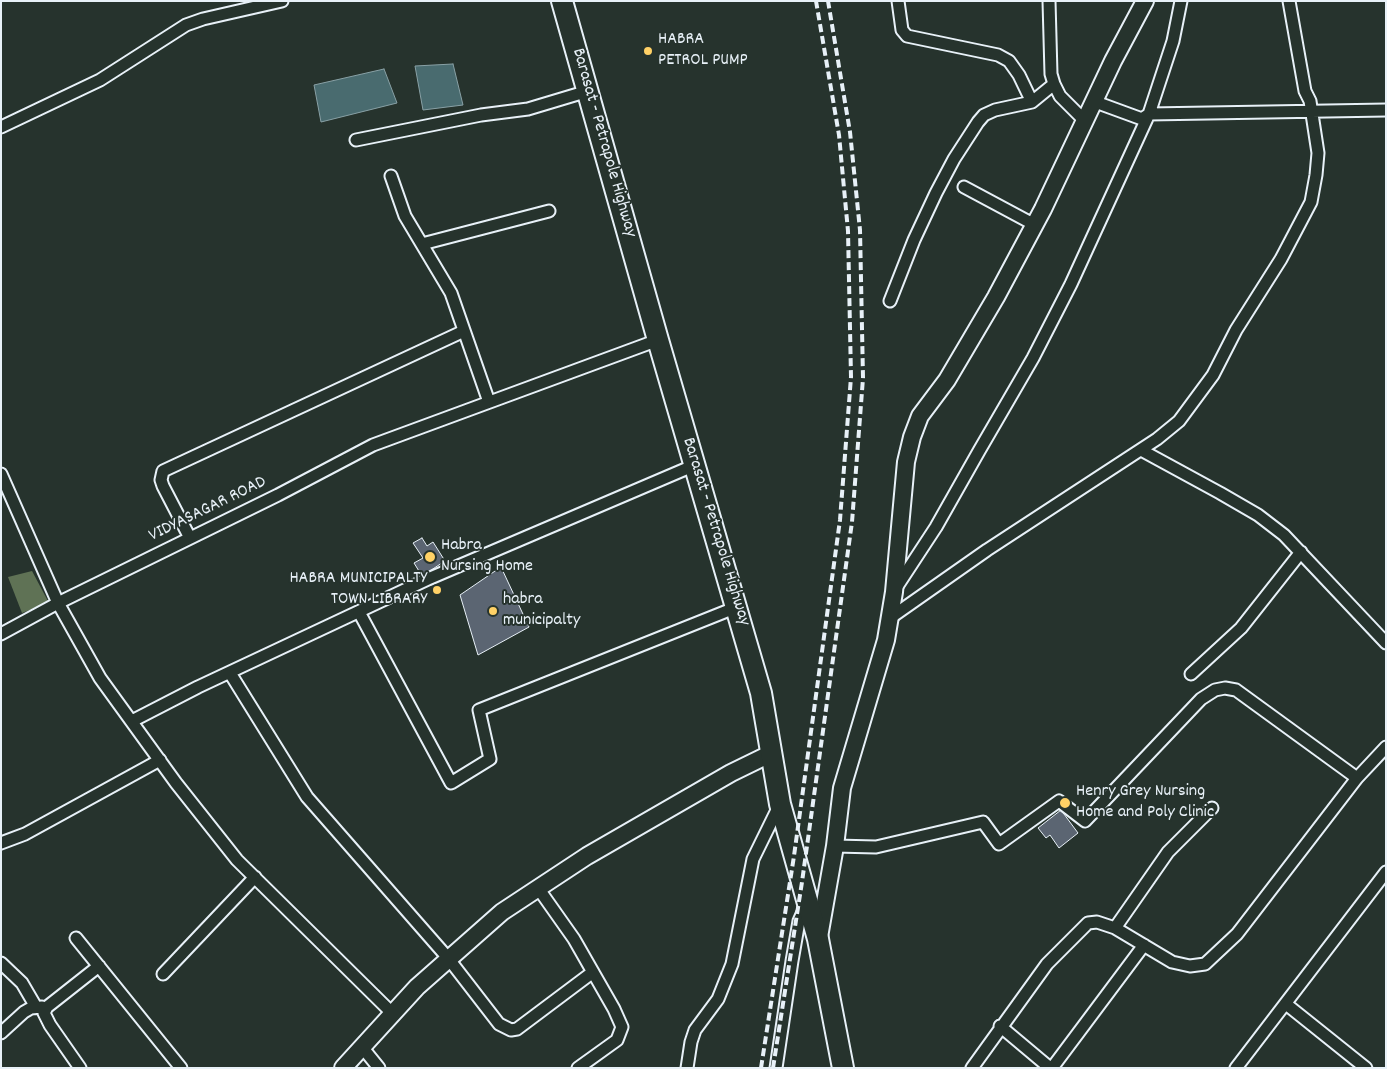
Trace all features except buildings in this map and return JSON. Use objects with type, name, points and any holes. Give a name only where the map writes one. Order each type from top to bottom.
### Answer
[{"type":"highway","name":"Barasat - Petrapole Highway","points":[[562,1],[658,340],[737,607],[767,718],[780,804],[818,938],[843,1068]]},
{"type":"main road","points":[[818,938],[835,846],[842,788],[878,668],[890,618],[906,462],[912,437],[920,416],[947,380],[1035,225],[1113,61],[1145,1]]},
{"type":"main road","points":[[343,1068],[392,1013],[448,958],[502,912],[595,851],[731,773],[772,753]]},
{"type":"street","points":[[1,127],[100,80],[186,26],[203,19],[282,1]]},
{"type":"street","points":[[898,1],[902,30],[907,36],[998,55],[1009,61],[1032,102]]},
{"type":"street","points":[[1049,1],[1051,74],[1060,96],[1085,121]]},
{"type":"street","points":[[894,592],[936,527],[1033,358],[1071,284],[1149,114],[1173,41],[1181,1]]},
{"type":"street","points":[[890,618],[987,550],[1141,450],[1179,421],[1213,375],[1236,330],[1281,259],[1311,202],[1318,153],[1312,111],[1305,91],[1289,1]]},
{"type":"street","points":[[890,300],[936,192],[954,159],[978,122],[984,115],[995,110],[1032,102],[1054,84]]},
{"type":"street","points":[[356,140],[463,118],[528,108],[588,91]]},
{"type":"street","points":[[1101,104],[1142,119],[1149,114],[1386,110]]},
{"type":"street","points":[[391,176],[401,208],[451,293],[489,402]]},
{"type":"street","points":[[964,187],[1035,225]]},
{"type":"street","points":[[422,244],[549,211]]},
{"type":"street","points":[[190,538],[163,486],[161,480],[163,471],[464,331]]},
{"type":"street","name":"VIDYASAGAR ROAD","points":[[1,634],[58,603],[373,446],[658,340]]},
{"type":"street","points":[[1141,450],[1258,515],[1284,535],[1386,643]]},
{"type":"street","points":[[132,721],[198,687],[428,579],[695,464]]},
{"type":"street","points":[[1,474],[58,603],[100,678],[237,860],[392,1013]]},
{"type":"street","points":[[1191,674],[1241,628],[1301,552]]},
{"type":"street","points":[[359,612],[451,783],[490,758],[479,710],[737,607]]},
{"type":"street","points":[[230,673],[307,797],[448,958],[499,1024],[511,1030],[517,1029],[593,972]]},
{"type":"street","points":[[835,846],[876,847],[983,822],[999,844],[1059,801],[1085,821],[1201,699],[1215,690],[1225,688],[1236,690],[1357,778]]},
{"type":"street","points":[[972,1068],[1000,1026],[1046,964],[1088,923],[1097,922],[1115,928],[1172,962],[1190,966],[1205,964],[1237,934],[1357,778],[1386,747]]},
{"type":"street","points":[[1,843],[25,834],[160,760]]},
{"type":"street","points":[[688,1068],[689,1050],[695,1030],[718,999],[732,964],[753,859],[780,804]]},
{"type":"street","points":[[1115,928],[1168,852],[1212,808]]},
{"type":"street","points":[[1236,1068],[1386,872]]},
{"type":"street","points":[[163,974],[255,878]]},
{"type":"street","points":[[538,888],[574,939],[620,1021],[621,1033],[617,1040],[578,1068]]},
{"type":"street","points":[[776,1068],[792,961],[800,922],[807,902]]},
{"type":"street","points":[[76,938],[181,1068]]},
{"type":"street","points":[[1000,1026],[1051,1068],[1144,945]]},
{"type":"street","points":[[1,963],[22,983],[41,1007],[45,1017],[80,1068]]},
{"type":"street","points":[[1,1034],[24,1012],[41,1007],[99,966]]},
{"type":"street","points":[[1286,1004],[1366,1068]]},
{"type":"street","points":[[362,1047],[378,1068]]},
{"type":"green space","points":[[32,571],[49,603],[22,613],[8,577]]},
{"type":"water","points":[[453,64],[463,105],[423,110],[415,66]]},
{"type":"water","points":[[384,69],[397,103],[321,122],[314,85]]},
{"type":"railway","points":[[761,1068],[794,856],[840,520],[851,377],[848,231],[839,135],[816,1]]},
{"type":"railway","points":[[773,1068],[802,882],[852,522],[863,378],[860,230],[850,132],[828,1]]},
{"type":"place","name":"HABRA PETROL PUMP","points":[[648,51]]},
{"type":"place","name":"Habra Nursing Home","points":[[430,557]]},
{"type":"place","name":"HABRA MUNICIPALTY TOWN LIBRARY","points":[[437,590]]},
{"type":"place","name":"habra municipalty","points":[[493,611]]},
{"type":"place","name":"Henry Grey Nursing Home and Poly Clinic","points":[[1065,803]]}]
